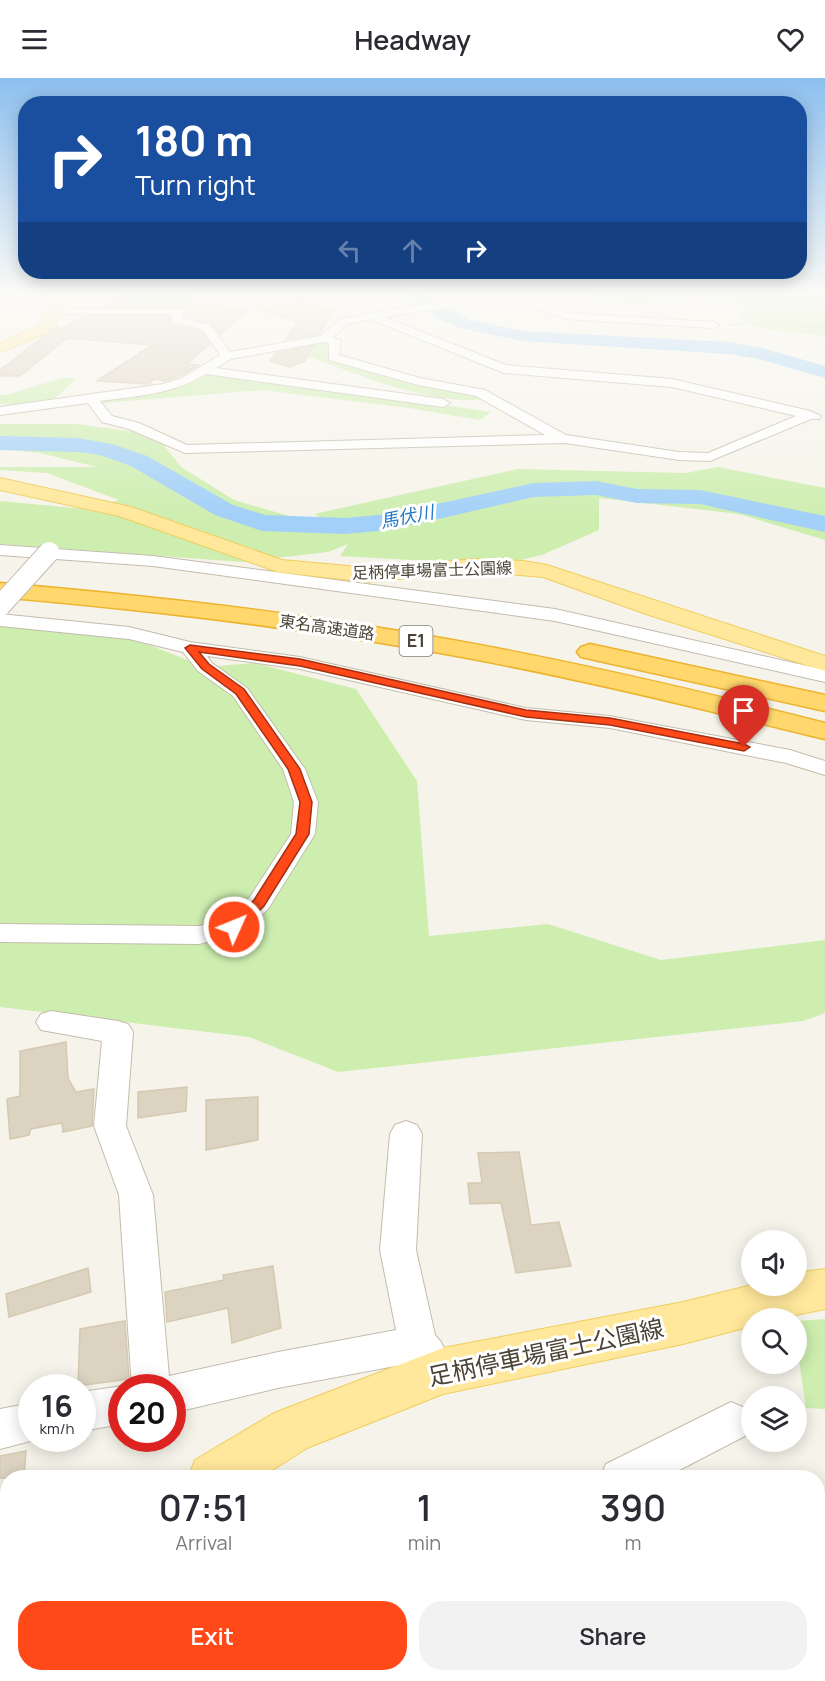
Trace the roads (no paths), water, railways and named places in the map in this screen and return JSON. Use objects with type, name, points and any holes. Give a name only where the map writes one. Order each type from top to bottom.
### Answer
[{"type":"highway","name":"東名高速道路","points":[[2,554],[193,589],[409,619],[641,662],[825,703]]},
{"type":"highway","name":"東名高速道路","points":[[0,590],[183,607],[387,636],[645,687],[825,731]]},
{"type":"main road","name":"足柄停車場富士公園線","points":[[0,484],[124,511],[222,544],[278,567],[370,575],[475,565],[523,567],[547,571],[654,609],[825,664]]},
{"type":"main road","name":"足柄停車場富士公園線","points":[[226,1470],[291,1430],[430,1357],[683,1323],[796,1294],[825,1289]]},
{"type":"street","points":[[0,411],[165,388],[186,381],[206,369],[460,406]]},
{"type":"street","points":[[375,369],[418,381],[480,393],[504,405],[520,417],[565,439]]},
{"type":"street","points":[[504,369],[672,383],[825,418]]},
{"type":"street","points":[[90,397],[97,403],[107,419],[134,426],[185,449],[565,439],[680,456],[710,457],[810,415]]},
{"type":"street","points":[[491,412],[520,417]]},
{"type":"street","points":[[0,606],[49,552]]},
{"type":"street","points":[[2,554],[49,552],[153,561],[555,615],[825,676]]},
{"type":"street","points":[[0,620],[129,633],[190,648],[300,663],[526,714],[610,722],[790,757],[825,768]]},
{"type":"street","points":[[0,933],[199,935],[234,927],[259,903],[303,834],[306,802],[294,769],[240,692],[206,667],[190,648]]},
{"type":"street","points":[[51,1022],[118,1032],[110,1126],[136,1195],[150,1374]]},
{"type":"street","points":[[186,1391],[278,1370],[430,1357],[398,1250],[406,1134]]},
{"type":"street","points":[[636,1470],[731,1422]]},
{"type":"street","points":[[0,1429],[18,1426]]},
{"type":"waterway","points":[[814,369],[825,372]]},
{"type":"waterway","name":"馬伏川","points":[[0,443],[78,445],[104,449],[139,461],[224,510],[262,523],[345,526],[390,522],[534,490],[596,488],[637,496],[700,497],[825,524]]}]
